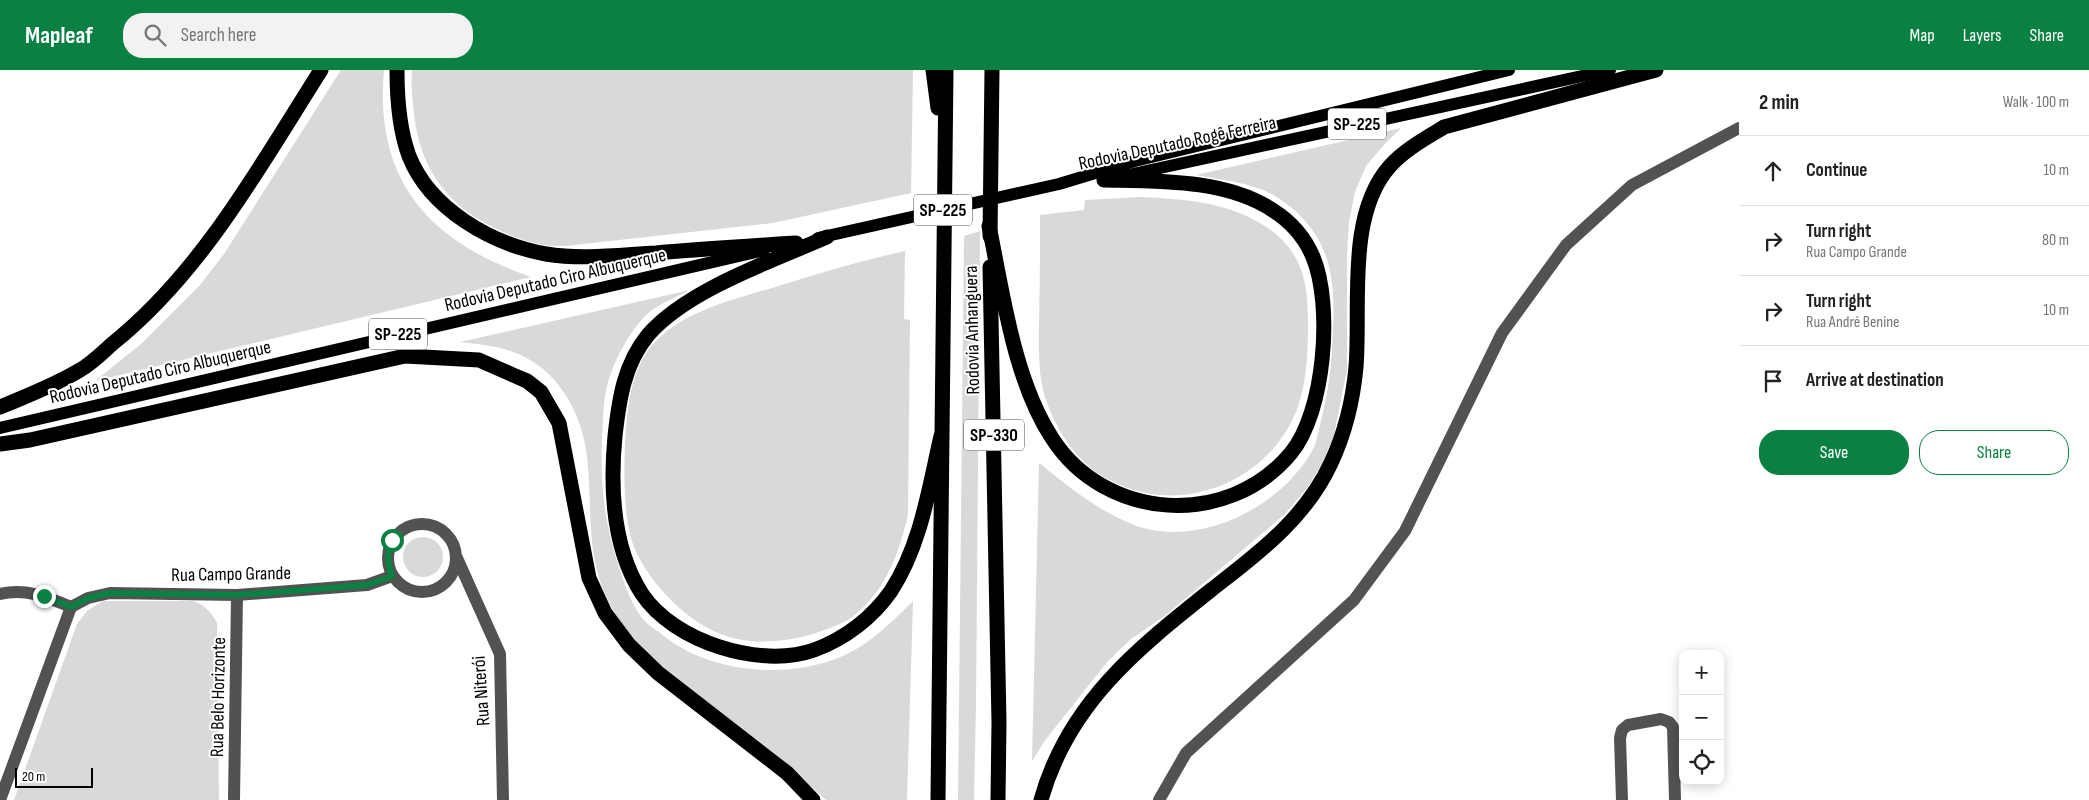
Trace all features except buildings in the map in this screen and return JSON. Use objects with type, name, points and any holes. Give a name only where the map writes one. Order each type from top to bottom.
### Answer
[{"type":"highway","points":[[0,407],[80,370],[130,330],[163,297],[204,248],[321,70]]},
{"type":"highway","points":[[397,70],[398,109],[403,135],[409,156],[417,172],[441,202],[480,230],[502,240],[546,254],[593,257],[796,243]]},
{"type":"highway","points":[[932,70],[945,153]]},
{"type":"highway","name":"Rodovia Anhanguera","points":[[938,800],[946,70]]},
{"type":"highway","name":"Rodovia Anhanguera","points":[[992,70],[990,226],[999,712],[998,800]]},
{"type":"highway","points":[[1041,800],[1054,761],[1072,728],[1102,688],[1148,639],[1249,560],[1282,531],[1311,499],[1332,462],[1348,417],[1356,367],[1360,248],[1366,215],[1376,186],[1390,165],[1416,144],[1444,127],[1656,70]]},
{"type":"highway","points":[[990,226],[1006,309],[1027,387],[1036,411],[1052,439],[1068,458],[1098,484],[1135,501],[1156,505],[1179,506],[1198,505],[1221,500],[1250,487],[1279,466],[1293,451],[1313,412],[1322,346],[1323,294],[1319,272],[1312,255],[1300,235],[1286,220],[1259,202],[1212,188],[1174,181],[1104,180]]},
{"type":"highway","points":[[827,237],[710,289],[690,301],[659,324],[647,337],[636,354],[628,370],[619,404],[614,451],[614,478],[620,537],[627,562],[643,596],[656,610],[692,636],[711,644],[754,654],[784,656],[814,650],[846,634],[872,613],[891,590],[905,565],[920,528],[941,436]]},
{"type":"highway","points":[[0,444],[30,440],[406,356],[479,360],[527,381],[541,392],[559,423],[589,578],[605,613],[629,645],[658,674],[788,773],[813,800]]},
{"type":"main road","name":"Rodovia Deputado Rogê Ferreira","points":[[1059,184],[1135,161],[1510,70]]},
{"type":"main road","name":"Rodovia Deputado Rogê Ferreira","points":[[1059,184],[1104,180],[1610,70]]},
{"type":"main road","name":"SP-225","points":[[827,237],[1059,184]]},
{"type":"main road","name":"Rodovia Deputado Ciro Albuquerque","points":[[0,428],[827,237]]},
{"type":"street","points":[[1159,800],[1186,753],[1354,600],[1400,538],[1502,333],[1566,245],[1632,185],[1739,128]]},
{"type":"street","points":[[425,523],[437,527],[447,534],[454,545],[457,558],[454,570],[447,581],[437,589],[425,592],[412,591],[401,585],[392,576],[388,564],[388,551],[392,540],[401,530],[412,524],[425,523]]},
{"type":"street","name":"Rua Niterói","points":[[457,558],[500,654],[503,800]]},
{"type":"street","name":"Rua Campo Grande","points":[[71,607],[88,598],[110,593],[237,595],[367,585],[392,576]]},
{"type":"street","points":[[0,594],[29,592],[71,607],[0,800]]},
{"type":"street","name":"Rua Belo Horizonte","points":[[234,800],[237,595]]},
{"type":"street","points":[[1622,800],[1620,738],[1622,730],[1628,725],[1661,719],[1669,722],[1673,727],[1676,800]]},
{"type":"shaded area","points":[[341,70],[384,70],[383,110],[389,145],[399,175],[416,202],[437,226],[464,246],[495,263],[531,277],[95,381],[141,344],[200,285],[224,254]]},
{"type":"shaded area","points":[[412,70],[913,70],[911,193],[773,223],[568,246],[534,243],[510,235],[485,223],[451,198],[439,183],[421,147],[416,127],[412,92]]},
{"type":"shaded area","points":[[1401,128],[1366,166],[1355,192],[1349,222],[1347,255],[1347,370],[1334,435],[1323,462],[1308,487],[1285,514],[1166,615],[1131,639],[1108,661],[1046,739],[1032,761],[1039,463],[1108,513],[1134,525],[1159,531],[1184,532],[1210,527],[1235,518],[1258,506],[1280,490],[1298,472],[1312,451],[1316,440],[1329,378],[1333,319],[1333,290],[1328,263],[1323,250],[1307,223],[1278,198],[1263,190],[1247,185],[1196,175]]},
{"type":"shaded area","points":[[1140,197],[1194,201],[1230,209],[1262,224],[1277,235],[1294,254],[1306,287],[1308,324],[1306,372],[1300,400],[1289,427],[1272,450],[1251,469],[1227,483],[1200,492],[1172,495],[1144,493],[1116,483],[1097,473],[1078,456],[1062,434],[1049,409],[1042,385],[1039,345],[1040,215],[1084,210],[1085,200]]},
{"type":"shaded area","points":[[980,231],[974,800],[958,800],[964,236]]},
{"type":"shaded area","points":[[905,251],[904,319],[910,320],[908,515],[896,556],[884,581],[867,603],[852,617],[835,626],[810,635],[765,642],[737,639],[705,627],[676,605],[651,577],[641,562],[630,535],[625,496],[625,444],[631,390],[640,364],[655,342],[667,331],[695,314],[741,297]]},
{"type":"shaded area","points":[[690,290],[659,305],[644,317],[631,333],[621,351],[612,370],[606,390],[603,414],[602,474],[607,523],[623,579],[635,608],[652,627],[678,646],[699,656],[721,664],[769,670],[793,669],[816,665],[849,653],[878,633],[913,601],[907,800],[826,800],[754,739],[679,682],[651,658],[618,619],[605,595],[599,578],[593,548],[585,443],[570,402],[553,378],[530,360],[505,349],[460,342]]},
{"type":"shaded area","points":[[423,537],[437,543],[443,557],[437,571],[423,577],[409,571],[403,557],[409,543]]},
{"type":"shaded area","points":[[103,601],[193,601],[204,607],[215,619],[217,623],[219,800],[14,800],[77,624],[88,610]]},
{"type":"route","points":[[44,596],[71,607],[88,598],[110,593],[237,595],[367,585],[392,576],[388,564],[388,551],[392,540]]}]
